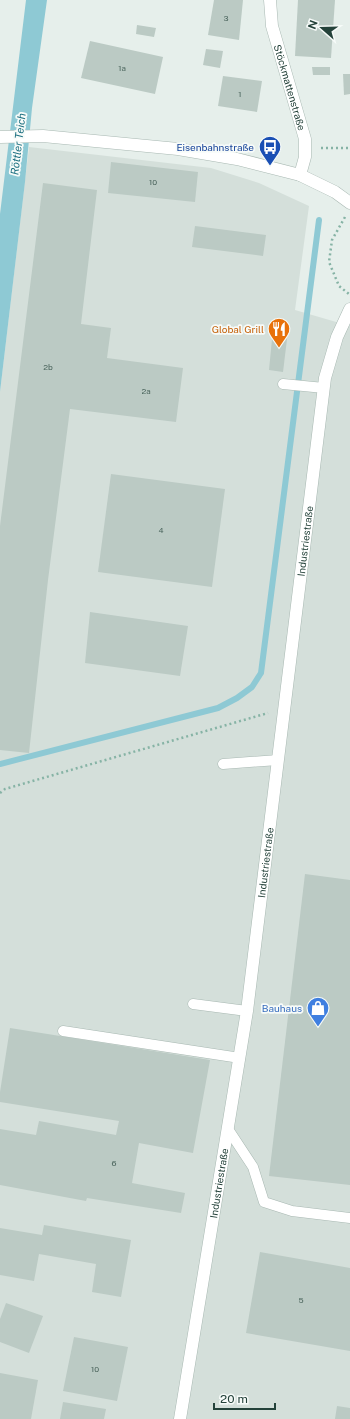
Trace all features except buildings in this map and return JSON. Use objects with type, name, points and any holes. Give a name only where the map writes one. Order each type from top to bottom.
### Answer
[{"type":"street","name":"Stöckmattenstraße","points":[[270,0],[272,26],[306,139],[300,175]]},
{"type":"street","points":[[0,137],[43,136],[178,149],[237,159],[300,175],[335,192],[348,209]]},
{"type":"street","name":"Industriestraße","points":[[180,1419],[247,1011],[327,368],[337,337],[350,309]]},
{"type":"lane","points":[[283,384],[324,388]]},
{"type":"lane","points":[[223,764],[278,760]]},
{"type":"lane","points":[[193,1004],[247,1011]]},
{"type":"lane","points":[[63,1031],[240,1058]]},
{"type":"lane","points":[[228,1129],[253,1167],[264,1202],[292,1211],[350,1218]]},
{"type":"path","points":[[305,147],[350,148]]},
{"type":"path","points":[[348,209],[332,240],[329,262],[339,286],[350,294]]},
{"type":"path","points":[[0,793],[5,790],[285,708]]},
{"type":"shaded area","points":[[29,147],[211,168],[259,183],[309,206],[295,310],[350,326],[350,1419],[0,1419],[0,392]]},
{"type":"water","name":"Röttler Teich","points":[[26,0],[47,0],[32,108],[25,182],[0,392],[0,214]]},
{"type":"waterway","points":[[0,764],[218,708],[237,698],[252,687],[261,673],[319,220]]},
{"type":"place","name":"Eisenbahnstraße","points":[[270,166]]},
{"type":"place","name":"Global Grill","points":[[279,348]]},
{"type":"place","name":"Bauhaus","points":[[318,1028]]}]
